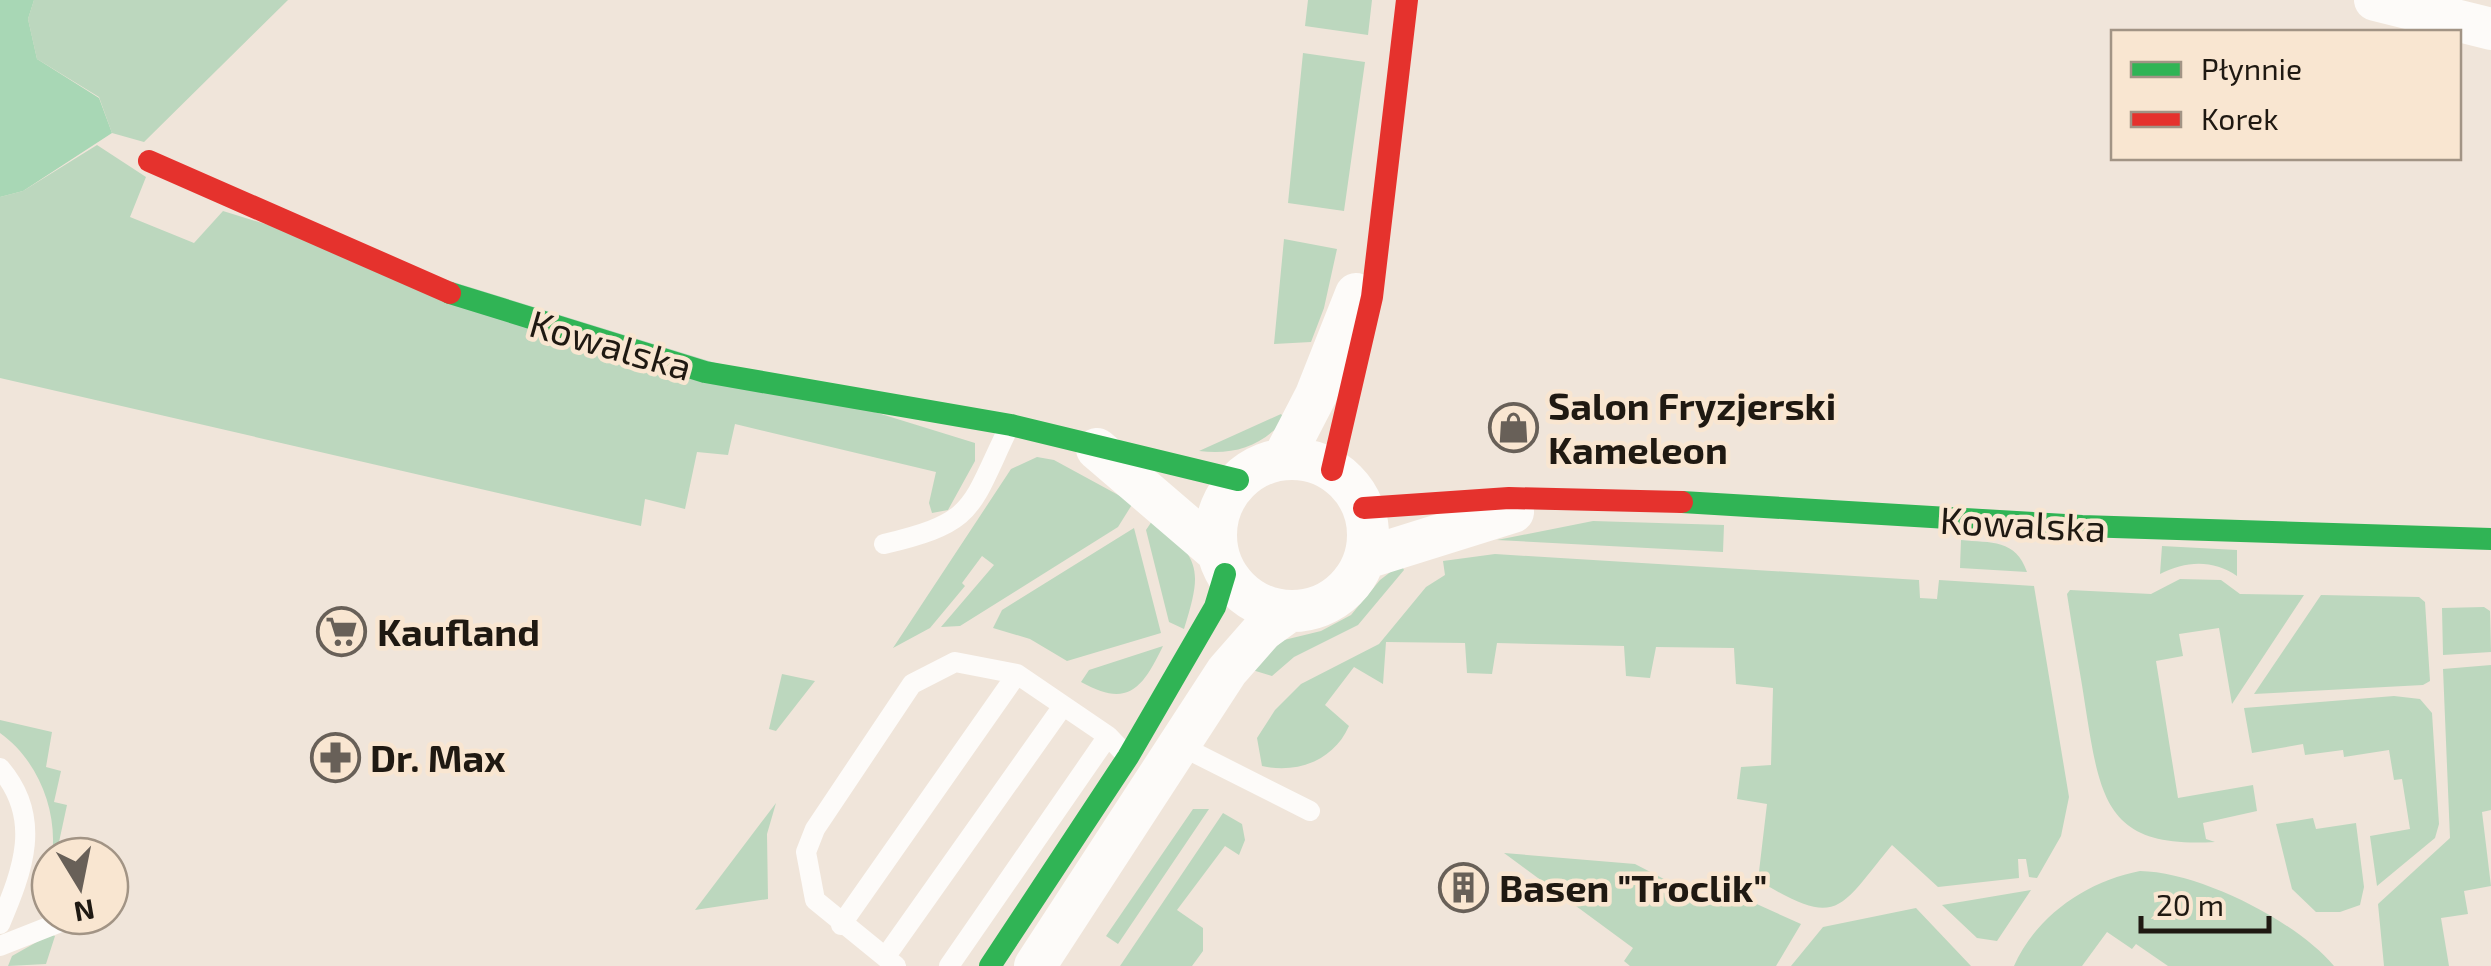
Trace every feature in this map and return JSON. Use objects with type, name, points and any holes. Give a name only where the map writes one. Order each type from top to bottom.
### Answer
[{"type":"street","points":[[1332,470],[1352,408],[1370,325],[1376,242],[1407,0]]},
{"type":"street","points":[[2388,1],[2491,29]]},
{"type":"street","name":"Kowalska","points":[[149,161],[186,181],[452,294],[545,326],[705,372],[1010,424],[1096,449],[1238,480]]},
{"type":"street","points":[[1283,460],[1316,395],[1376,242]]},
{"type":"street","name":"Kowalska","points":[[1096,449],[1221,562]]},
{"type":"street","points":[[990,966],[1128,757],[1214,608],[1221,562],[1215,525],[1223,501],[1238,480],[1258,466],[1283,460],[1308,461],[1332,470],[1351,486],[1364,508],[1366,558],[1354,581],[1336,598],[1313,609],[1288,612],[1263,607],[1241,594],[1221,562]]},
{"type":"street","name":"Kowalska","points":[[1364,508],[1443,499],[1556,499],[2092,527],[2491,539]]},
{"type":"street","name":"Kowalska","points":[[1366,558],[1556,499]]},
{"type":"street","points":[[1035,966],[1245,648],[1288,612]]},
{"type":"lane","points":[[884,544],[938,531],[957,520],[974,500],[1010,424]]},
{"type":"lane","points":[[1063,706],[891,961],[840,925],[815,900],[806,852],[815,830],[912,684],[955,662],[1016,674],[1108,736],[1128,757]]},
{"type":"lane","points":[[840,925],[1016,674]]},
{"type":"lane","points":[[949,966],[1108,736]]},
{"type":"lane","points":[[1179,744],[1310,811]]},
{"type":"lane","points":[[0,768],[19,795],[27,852],[0,924]]},
{"type":"lane","points":[[0,946],[30,934]]},
{"type":"green space","points":[[0,0],[34,0],[28,19],[37,59],[99,98],[112,133],[23,191],[0,197]]},
{"type":"green space","points":[[34,0],[288,0],[144,142],[112,133],[99,97],[37,59],[28,19]]},
{"type":"green space","points":[[1308,0],[1372,0],[1368,35],[1305,26]]},
{"type":"green space","points":[[1303,53],[1365,62],[1344,211],[1288,203]]},
{"type":"green space","points":[[97,145],[146,177],[130,217],[194,243],[223,211],[975,443],[975,461],[948,510],[932,513],[929,503],[936,472],[735,424],[728,455],[697,452],[685,509],[645,499],[641,526],[0,378],[0,197],[23,191]]},
{"type":"green space","points":[[1284,239],[1337,249],[1324,308],[1311,342],[1274,344]]},
{"type":"green space","points":[[1281,414],[1285,419],[1276,429],[1246,447],[1224,452],[1199,451]]},
{"type":"green space","points":[[1037,457],[1054,460],[1133,503],[1118,527],[960,626],[941,627],[994,565],[982,556],[962,583],[965,586],[930,628],[893,648],[1011,469]]},
{"type":"green space","points":[[1156,515],[1189,555],[1193,566],[1194,591],[1184,629],[1169,622],[1146,530]]},
{"type":"green space","points":[[1593,521],[1724,525],[1723,552],[1497,540]]},
{"type":"green space","points":[[1134,528],[1161,633],[1067,661],[1030,639],[993,628],[1002,610]]},
{"type":"green space","points":[[1961,540],[2009,548],[2027,572],[1960,568]]},
{"type":"green space","points":[[2162,546],[2237,550],[2237,576],[2209,564],[2179,566],[2160,574]]},
{"type":"green space","points":[[1495,554],[1919,580],[1920,598],[1937,599],[1939,580],[2034,586],[2069,797],[2061,836],[2037,878],[2029,877],[2026,859],[2018,859],[2019,878],[1938,887],[1892,845],[1848,897],[1836,905],[1806,905],[1758,880],[1767,804],[1737,799],[1741,767],[1771,765],[1773,688],[1736,684],[1734,648],[1656,647],[1650,678],[1626,676],[1624,646],[1497,643],[1492,674],[1467,673],[1465,643],[1386,642],[1383,684],[1354,667],[1325,705],[1349,726],[1334,748],[1301,766],[1262,766],[1257,738],[1275,710],[1301,684],[1379,644],[1426,587],[1445,575],[1443,561]]},
{"type":"green space","points":[[1401,564],[1404,570],[1358,625],[1294,657],[1272,676],[1249,669],[1284,640],[1321,631],[1351,615],[1380,580]]},
{"type":"green space","points":[[2180,579],[2221,580],[2240,594],[2304,595],[2232,704],[2219,628],[2179,634],[2183,656],[2156,661],[2178,798],[2253,785],[2257,811],[2203,823],[2206,839],[2215,842],[2154,838],[2133,829],[2106,797],[2092,748],[2067,594],[2070,590],[2151,594]]},
{"type":"green space","points":[[2321,595],[2419,597],[2425,602],[2430,681],[2423,685],[2254,694]]},
{"type":"green space","points":[[2484,607],[2490,611],[2491,652],[2443,655],[2442,608]]},
{"type":"green space","points":[[1163,646],[1133,690],[1111,694],[1081,682],[1089,670]]},
{"type":"green space","points":[[2491,665],[2491,810],[2482,812],[2491,886],[2464,891],[2468,914],[2441,918],[2449,966],[2384,966],[2378,904],[2450,838],[2443,669]]},
{"type":"green space","points":[[782,674],[815,681],[776,731],[769,729]]},
{"type":"green space","points":[[2394,696],[2420,699],[2432,713],[2439,824],[2435,838],[2377,886],[2370,836],[2410,829],[2402,779],[2394,780],[2389,750],[2344,757],[2343,750],[2305,755],[2303,744],[2252,753],[2244,708]]},
{"type":"green space","points":[[0,720],[52,732],[46,767],[61,771],[54,802],[67,805],[60,836],[53,836],[48,804],[35,772],[0,733]]},
{"type":"green space","points":[[776,803],[767,834],[768,899],[695,910]]},
{"type":"green space","points":[[1193,809],[1209,809],[1118,944],[1106,936]]},
{"type":"green space","points":[[1223,813],[1242,824],[1245,840],[1239,855],[1225,846],[1177,910],[1203,928],[1203,951],[1192,966],[1120,966]]},
{"type":"green space","points":[[2313,818],[2316,829],[2356,823],[2364,887],[2360,905],[2340,912],[2316,912],[2292,889],[2276,824]]},
{"type":"green space","points":[[1504,853],[1635,864],[1687,891],[1750,901],[1801,924],[1776,966],[1630,966],[1624,961],[1633,948]]},
{"type":"green space","points":[[2140,871],[2190,880],[2244,902],[2296,932],[2334,966],[2168,966],[2136,944],[2132,949],[2107,932],[2082,966],[2014,966],[2036,931],[2065,904],[2101,883]]},
{"type":"green space","points":[[2031,890],[1997,941],[1977,938],[1942,905]]},
{"type":"green space","points":[[1916,908],[1971,966],[1791,966],[1823,927]]},
{"type":"green space","points":[[47,936],[55,936],[46,964],[8,966],[12,956]]},
{"type":"traffic: fast","points":[[450,293],[705,372],[1011,425],[1238,480]]},
{"type":"traffic: fast","points":[[1682,502],[2082,526],[2491,539]]},
{"type":"traffic: fast","points":[[990,966],[1128,757],[1215,607],[1225,574]]},
{"type":"traffic: jam","points":[[1332,470],[1372,297],[1407,0]]},
{"type":"traffic: jam","points":[[149,161],[450,293]]},
{"type":"traffic: jam","points":[[1364,508],[1509,498],[1682,502]]},
{"type":"place","name":"Salon Fryzjerski Kameleon","points":[[1513,427]]},
{"type":"place","name":"Kaufland","points":[[342,631]]},
{"type":"place","name":"Dr. Max","points":[[335,757]]},
{"type":"place","name":"Basen \"Troclik\"","points":[[1464,887]]}]
